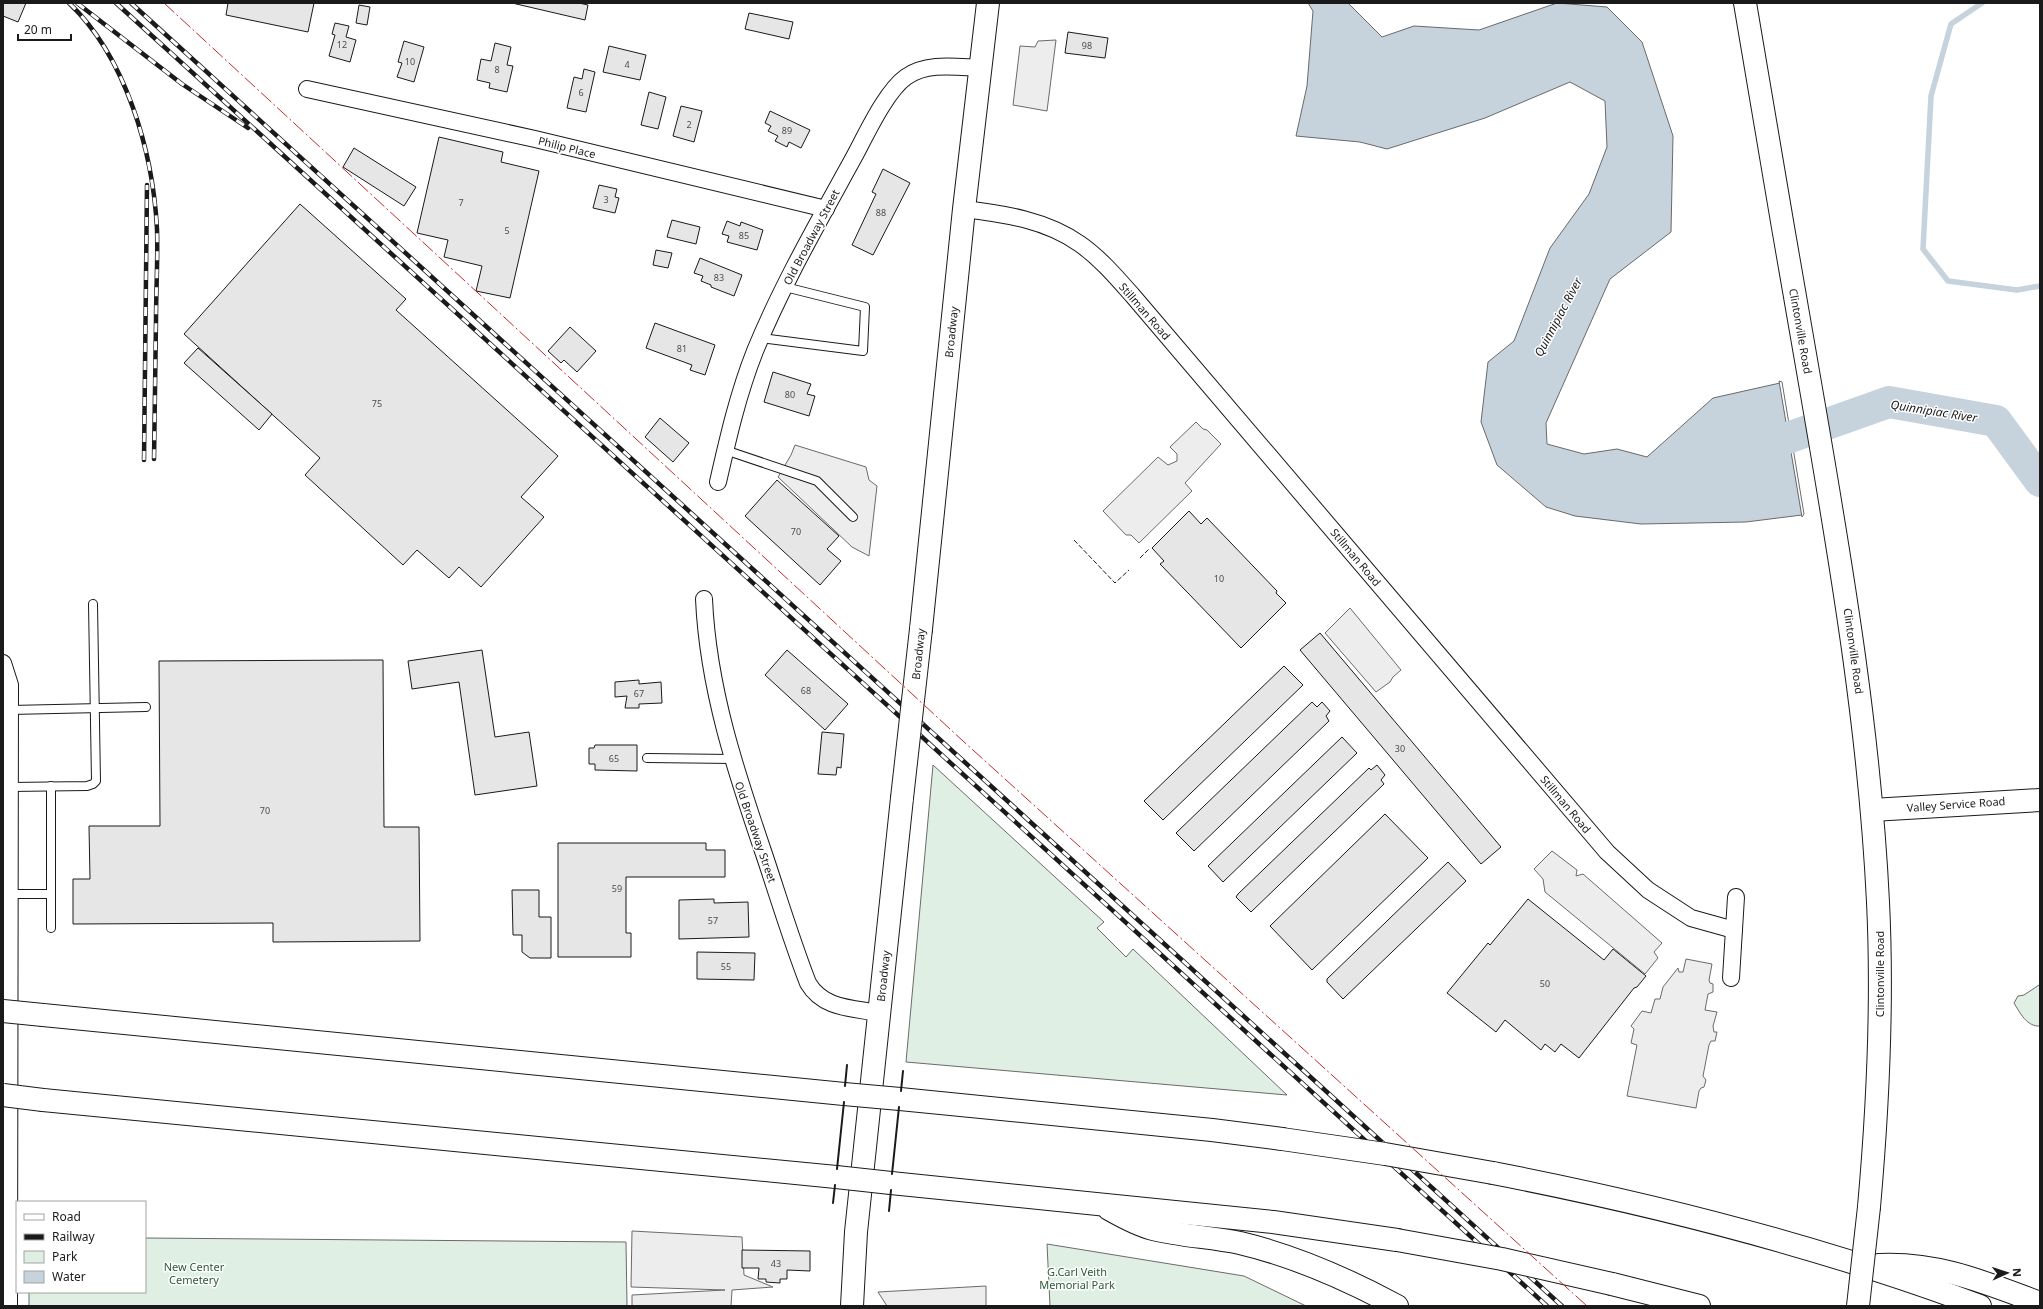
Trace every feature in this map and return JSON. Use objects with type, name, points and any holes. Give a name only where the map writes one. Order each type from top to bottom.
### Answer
[{"type":"main road","name":"Broadway","points":[[852,1306],[856,1232],[964,209],[988,3]]},
{"type":"main road","name":"Clintonville Road","points":[[1745,3],[1835,528],[1853,642],[1872,810],[1878,911],[1880,1010],[1875,1128],[1869,1207],[1858,1306]]},
{"type":"main road","name":"Valley Service Road","points":[[1872,810],[2040,800]]},
{"type":"main road","points":[[3,1011],[1212,1130],[1385,1154],[1493,1172],[1674,1212],[1865,1267],[1980,1306]]},
{"type":"main road","points":[[3,1096],[836,1177],[1304,1226],[1397,1240],[1495,1258],[1612,1284],[1699,1306]]},
{"type":"main road","points":[[1099,1204],[1120,1216],[1152,1229],[1239,1243],[1284,1255],[1332,1274],[1397,1306]]},
{"type":"main road","points":[[1865,1267],[1904,1264],[1936,1268],[1965,1276],[2040,1303]]},
{"type":"street","name":"Old Broadway Street","points":[[718,482],[740,394],[761,338],[785,287],[886,100],[905,77],[915,71],[937,67],[980,68]]},
{"type":"street","name":"Philip Place","points":[[307,89],[534,139],[826,210]]},
{"type":"street","name":"Stillman Road","points":[[964,209],[1013,216],[1040,224],[1081,244],[1107,267],[1607,852],[1648,890],[1691,918],[1734,930]]},
{"type":"street","name":"Old Broadway Street","points":[[704,599],[711,666],[720,715],[732,759],[804,972],[813,990],[818,996],[831,1004],[879,1013]]},
{"type":"street","points":[[3,662],[9,679],[10,710],[7,739],[10,786],[9,1306]]},
{"type":"street","points":[[1731,978],[1736,897]]},
{"type":"lane","points":[[761,338],[863,351],[865,307],[785,287]]},
{"type":"lane","points":[[725,450],[818,482],[853,517]]},
{"type":"lane","points":[[10,786],[87,786],[96,781],[96,709],[93,604]]},
{"type":"lane","points":[[10,710],[146,707]]},
{"type":"lane","points":[[647,758],[732,759]]},
{"type":"lane","points":[[51,928],[52,786]]},
{"type":"lane","points":[[9,894],[51,894]]},
{"type":"green space","points":[[933,765],[1104,922],[1097,928],[1126,957],[1133,949],[1287,1095],[906,1062]]},
{"type":"green space","points":[[2039,985],[2040,1026],[2035,1026],[2021,1015],[2014,1003],[2018,996],[2024,995]]},
{"type":"green space","name":"New Center Cemetery","points":[[146,1238],[626,1242],[627,1306],[29,1306],[29,1293],[146,1293]]},
{"type":"green space","name":"G.Carl Veith Memorial Park","points":[[1047,1244],[1244,1276],[1306,1306],[1050,1306]]},
{"type":"shaded area","points":[[1056,40],[1047,111],[1013,105],[1020,46],[1035,47],[1038,41]]},
{"type":"shaded area","points":[[1196,422],[1203,429],[1207,430],[1221,444],[1185,483],[1192,491],[1139,543],[1131,535],[1126,535],[1103,511],[1158,457],[1168,465],[1177,461],[1177,454],[1170,447]]},
{"type":"shaded area","points":[[795,445],[866,467],[869,480],[877,486],[869,556],[852,547],[778,477]]},
{"type":"shaded area","points":[[1350,608],[1401,670],[1390,682],[1376,692],[1325,633]]},
{"type":"shaded area","points":[[1552,851],[1577,870],[1576,876],[1583,874],[1662,943],[1654,952],[1658,958],[1645,974],[1545,892],[1543,879],[1534,869]]},
{"type":"shaded area","points":[[1686,959],[1712,964],[1709,980],[1710,983],[1713,984],[1713,992],[1708,994],[1705,1010],[1717,1012],[1713,1026],[1714,1032],[1717,1032],[1715,1041],[1711,1041],[1709,1045],[1703,1076],[1706,1080],[1704,1087],[1699,1091],[1696,1108],[1627,1096],[1637,1045],[1631,1043],[1634,1029],[1631,1026],[1642,1011],[1651,1013],[1655,999],[1660,999],[1663,987],[1678,968],[1679,972],[1683,972]]},
{"type":"shaded area","points":[[632,1231],[742,1237],[744,1275],[773,1287],[732,1290],[731,1306],[632,1306],[632,1295],[725,1290],[631,1287]]},
{"type":"shaded area","points":[[986,1286],[986,1306],[887,1306],[878,1292]]},
{"type":"water","points":[[1308,3],[1348,3],[1382,37],[1414,26],[1479,30],[1557,3],[1607,7],[1642,42],[1673,136],[1671,232],[1610,279],[1546,423],[1547,444],[1584,454],[1617,449],[1647,457],[1713,398],[1780,383],[1802,515],[1746,522],[1641,524],[1575,516],[1546,507],[1497,465],[1481,422],[1488,362],[1514,341],[1550,248],[1589,194],[1607,147],[1605,101],[1570,82],[1485,118],[1387,149],[1360,142],[1296,136],[1307,86],[1313,11]]},
{"type":"pier","points":[[1779,381],[1782,382],[1804,514],[1802,517]]},
{"type":"building","points":[[3,3],[26,3],[18,22],[3,16]]},
{"type":"building","points":[[228,3],[314,3],[308,32],[226,15]]},
{"type":"building","points":[[512,3],[579,3],[588,5],[585,20]]},
{"type":"building","points":[[359,5],[370,7],[367,25],[356,23]]},
{"type":"building","points":[[749,13],[793,22],[789,39],[745,29]]},
{"type":"building","points":[[335,23],[349,26],[346,37],[356,40],[350,62],[329,56],[335,35],[332,34]]},
{"type":"building","points":[[1068,32],[1108,38],[1105,58],[1065,53]]},
{"type":"building","points":[[404,41],[424,47],[414,82],[397,77],[402,63],[398,62]]},
{"type":"building","points":[[495,43],[511,47],[507,65],[513,66],[507,92],[489,88],[490,83],[477,80],[481,59],[491,61]]},
{"type":"building","points":[[609,46],[646,55],[640,80],[603,72]]},
{"type":"building","points":[[584,69],[595,72],[586,112],[567,108],[574,77],[582,79]]},
{"type":"building","points":[[649,92],[666,97],[658,129],[641,125]]},
{"type":"building","points":[[681,106],[702,111],[694,142],[673,136]]},
{"type":"building","points":[[770,111],[810,130],[801,148],[789,142],[787,147],[775,141],[778,136],[768,131],[771,126],[765,123]]},
{"type":"building","points":[[439,137],[503,152],[501,162],[539,171],[510,298],[476,291],[482,266],[444,257],[448,240],[417,233]]},
{"type":"building","points":[[354,148],[416,187],[404,206],[343,167]]},
{"type":"building","points":[[883,169],[910,183],[873,255],[852,245],[876,194],[872,192]]},
{"type":"building","points":[[599,185],[617,189],[615,197],[619,198],[615,213],[593,208]]},
{"type":"building","points":[[300,204],[406,299],[396,310],[558,456],[521,497],[544,517],[481,587],[459,567],[449,578],[417,550],[403,565],[305,475],[320,458],[184,334]]},
{"type":"building","points":[[672,220],[700,227],[696,244],[667,237]]},
{"type":"building","points":[[727,221],[740,226],[741,222],[763,230],[757,250],[727,242],[729,236],[722,234]]},
{"type":"building","points":[[656,250],[672,253],[668,268],[653,265]]},
{"type":"building","points":[[700,258],[742,275],[734,296],[711,287],[711,285],[701,281],[703,276],[694,273]]},
{"type":"building","points":[[655,323],[715,345],[705,375],[690,370],[692,365],[646,348]]},
{"type":"building","points":[[570,327],[596,351],[577,372],[564,360],[561,363],[548,351]]},
{"type":"building","points":[[198,348],[272,414],[259,430],[184,363]]},
{"type":"building","points":[[773,372],[811,384],[807,394],[815,396],[809,416],[764,402]]},
{"type":"building","points":[[660,418],[689,443],[673,462],[645,437]]},
{"type":"building","points":[[777,480],[839,536],[827,549],[841,561],[820,585],[745,516]]},
{"type":"building","points":[[1189,511],[1201,524],[1207,518],[1277,591],[1276,593],[1286,603],[1241,648],[1160,564],[1164,561],[1152,548]]},
{"type":"building","points":[[1320,633],[1501,847],[1481,864],[1300,650]]},
{"type":"building","points":[[482,650],[495,737],[529,732],[537,786],[475,795],[459,682],[412,689],[408,661]]},
{"type":"building","points":[[787,650],[848,704],[825,730],[765,675]]},
{"type":"building","points":[[383,660],[384,827],[419,827],[420,941],[273,942],[273,923],[73,924],[73,879],[90,879],[89,826],[160,826],[159,661]]},
{"type":"building","points":[[1284,666],[1303,685],[1163,820],[1144,801]]},
{"type":"building","points":[[639,680],[639,684],[661,682],[662,703],[639,704],[639,708],[625,708],[627,696],[615,697],[615,682]]},
{"type":"building","points":[[1312,702],[1317,707],[1322,702],[1330,711],[1326,716],[1329,721],[1194,851],[1176,833]]},
{"type":"building","points":[[822,732],[844,734],[841,768],[837,767],[836,775],[818,774]]},
{"type":"building","points":[[1342,737],[1357,753],[1223,882],[1208,866]]},
{"type":"building","points":[[595,745],[637,745],[637,771],[595,770],[595,764],[589,764],[589,748],[594,748]]},
{"type":"building","points":[[1377,765],[1385,775],[1381,780],[1384,784],[1251,912],[1236,897],[1238,894],[1369,768],[1371,770]]},
{"type":"building","points":[[1385,814],[1428,858],[1312,970],[1270,926]]},
{"type":"building","points":[[558,843],[706,843],[706,850],[725,850],[725,877],[626,877],[626,933],[631,933],[631,957],[558,957]]},
{"type":"building","points":[[1448,862],[1466,881],[1343,999],[1327,982],[1327,979]]},
{"type":"building","points":[[512,890],[539,890],[539,917],[551,917],[551,958],[530,958],[522,952],[522,935],[513,935]]},
{"type":"building","points":[[714,899],[714,903],[748,902],[749,937],[679,939],[679,900]]},
{"type":"building","points":[[1528,899],[1604,960],[1613,949],[1646,976],[1637,987],[1634,988],[1579,1058],[1561,1044],[1555,1052],[1545,1044],[1541,1050],[1505,1020],[1496,1032],[1447,993],[1488,943],[1490,945]]},
{"type":"building","points":[[697,952],[755,953],[754,980],[697,979]]},
{"type":"building","points":[[742,1250],[810,1251],[810,1271],[787,1270],[787,1279],[780,1279],[780,1283],[766,1282],[766,1279],[758,1279],[759,1268],[742,1268]]},
{"type":"waterway","points":[[1982,3],[1951,24],[1931,96],[1923,249],[1948,281],[2017,290],[2040,286]]},
{"type":"waterway","name":"Quinnipiac River","points":[[1748,452],[1889,402],[1996,421],[2040,481]]},
{"type":"railway","points":[[69,3],[89,25],[106,50],[121,78],[133,107],[150,169],[157,229],[154,459]]},
{"type":"railway","points":[[77,3],[182,84],[248,128]]},
{"type":"railway","points":[[116,3],[1547,1306]]},
{"type":"railway","points":[[131,3],[1562,1306]]},
{"type":"railway","points":[[144,460],[147,185]]},
{"type":"fence","points":[[1074,540],[1115,583],[1129,570]]},
{"type":"fence","points":[[1140,558],[1149,549]]},
{"type":"wall","points":[[845,1086],[847,1065]]},
{"type":"wall","points":[[901,1091],[903,1071]]},
{"type":"wall","points":[[837,1169],[844,1102]]},
{"type":"wall","points":[[892,1174],[899,1107]]},
{"type":"wall","points":[[833,1203],[835,1185]]},
{"type":"wall","points":[[889,1211],[891,1190]]},
{"type":"power","points":[[164,3],[963,741],[1587,1306]]}]
